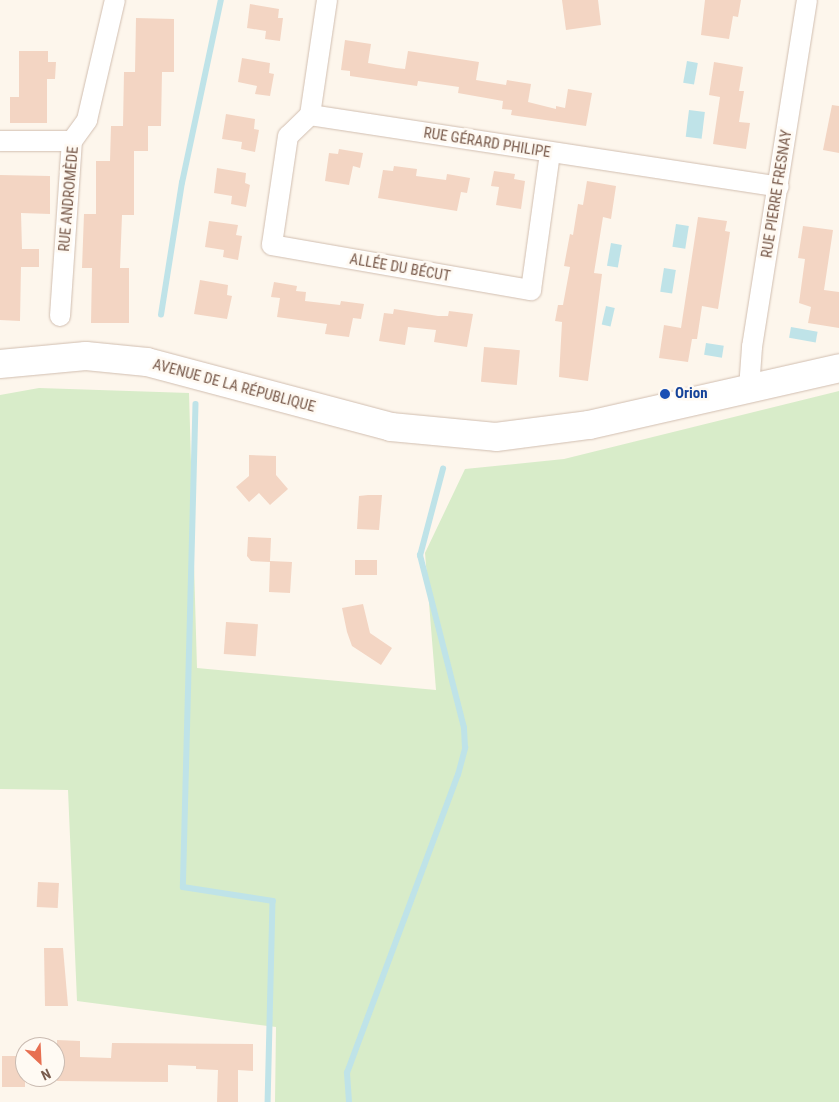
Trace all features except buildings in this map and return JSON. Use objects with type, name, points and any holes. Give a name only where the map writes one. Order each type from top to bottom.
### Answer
[{"type":"street","name":"RUE ANDROMÈDE","points":[[60,316],[72,141],[88,120],[115,0]]},
{"type":"street","points":[[310,114],[327,0]]},
{"type":"street","name":"RUE PIERRE FRESNAY","points":[[749,388],[752,347],[807,0]]},
{"type":"street","name":"ALLÉE DU BÉCUT","points":[[310,114],[288,136],[272,245],[531,290],[550,152]]},
{"type":"street","name":"RUE GÉRARD PHILIPE","points":[[310,114],[778,187]]},
{"type":"street","points":[[0,141],[72,141]]},
{"type":"street","name":"AVENUE DE LA RÉPUBLIQUE","points":[[0,364],[86,356],[147,362],[353,418],[467,436],[558,431],[839,368]]},
{"type":"green space","points":[[39,388],[189,393],[197,668],[436,690],[425,553],[465,469],[564,459],[839,391],[839,1102],[275,1102],[276,1027],[77,1001],[68,790],[0,789],[0,395]]},
{"type":"water","points":[[687,61],[698,63],[694,85],[683,83]]},
{"type":"water","points":[[689,110],[705,112],[702,139],[686,137]]},
{"type":"water","points":[[676,224],[689,226],[685,249],[672,247]]},
{"type":"water","points":[[611,243],[622,245],[618,268],[607,266]]},
{"type":"water","points":[[664,268],[676,270],[672,294],[660,292]]},
{"type":"water","points":[[606,306],[615,308],[610,327],[602,325]]},
{"type":"water","points":[[791,327],[818,332],[816,343],[789,338]]},
{"type":"water","points":[[706,343],[724,346],[722,358],[704,355]]},
{"type":"waterway","points":[[161,315],[182,183],[221,0]]},
{"type":"waterway","points":[[196,404],[183,887],[273,901],[268,1102]]},
{"type":"waterway","points":[[349,1102],[347,1073],[458,775],[465,748],[464,728],[420,556],[443,469]]},
{"type":"place","name":"Orion","points":[[665,394]]}]
